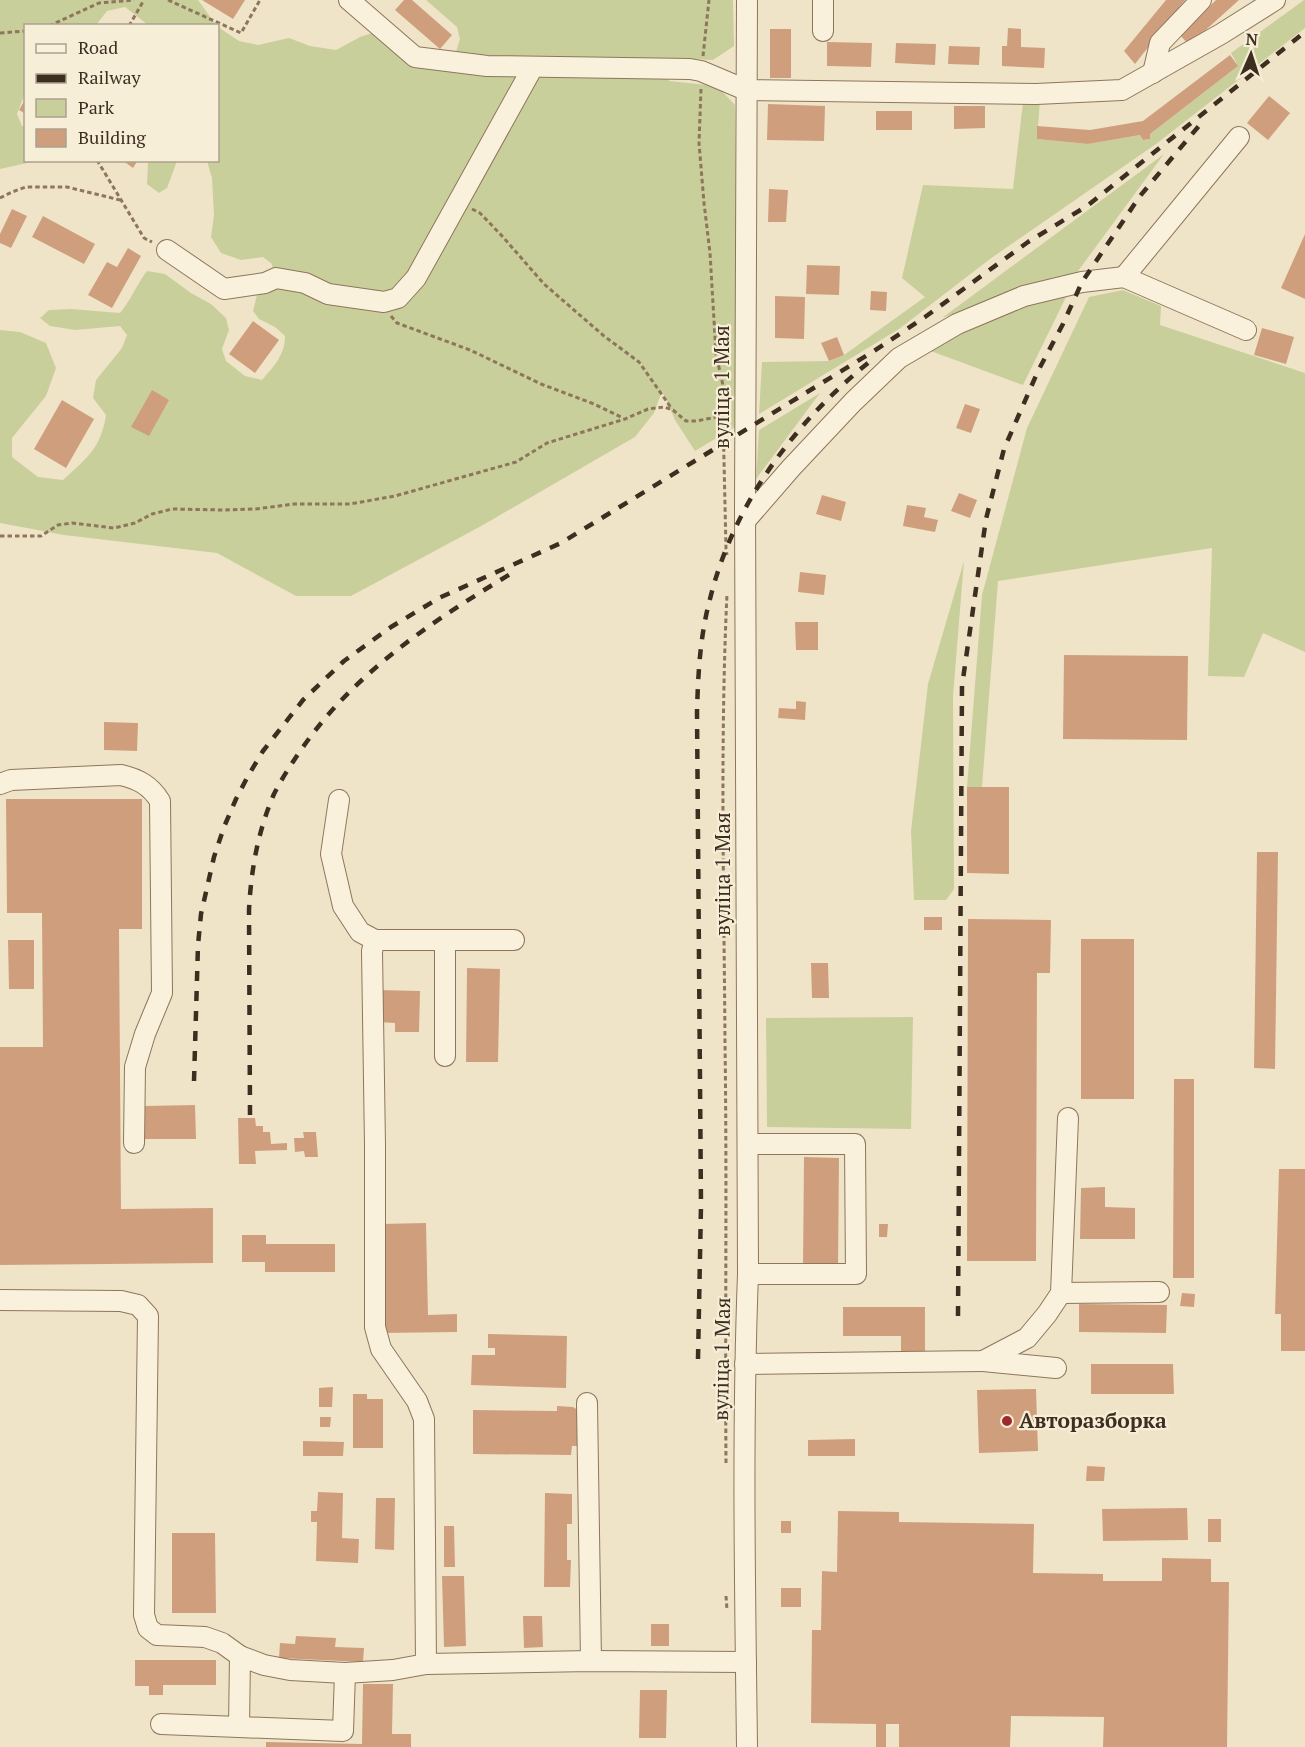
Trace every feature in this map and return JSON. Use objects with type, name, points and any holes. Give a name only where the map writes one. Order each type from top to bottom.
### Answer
[{"type":"street","points":[[349,0],[415,57],[487,66],[701,71],[746,90],[1036,94],[1122,90],[1221,34],[1275,0]]},
{"type":"street","name":"вуліца 1 Мая","points":[[747,0],[748,1274],[745,1364],[747,1747]]},
{"type":"street","points":[[823,31],[824,0]]},
{"type":"street","points":[[1153,73],[1160,43],[1202,0]]},
{"type":"street","points":[[167,250],[224,288],[265,283],[276,278],[305,283],[328,294],[384,302],[398,298],[416,278],[533,67]]},
{"type":"street","points":[[1124,277],[1239,137]]},
{"type":"street","points":[[746,521],[845,410],[899,358],[957,324],[1024,296],[1082,282],[1124,277],[1246,330]]},
{"type":"street","points":[[0,784],[11,780],[121,775],[138,779],[154,790],[160,801],[162,993],[145,1034],[135,1067],[134,1143]]},
{"type":"street","points":[[339,800],[331,854],[344,906],[360,932],[375,940],[514,940]]},
{"type":"street","points":[[445,939],[445,1056]]},
{"type":"street","points":[[375,940],[372,951],[375,1327],[381,1349],[417,1401],[424,1419],[426,1664]]},
{"type":"street","points":[[983,1361],[1027,1338],[1061,1293],[1068,1118]]},
{"type":"street","points":[[748,1144],[855,1144],[856,1274],[748,1274]]},
{"type":"street","points":[[1061,1293],[1159,1292]]},
{"type":"street","points":[[0,1300],[121,1301],[138,1305],[148,1316],[144,1615],[148,1628],[157,1635],[205,1637],[222,1643],[240,1656],[264,1665],[290,1670],[345,1673],[393,1670],[426,1664],[591,1661],[746,1662]]},
{"type":"street","points":[[745,1364],[983,1361],[1056,1368]]},
{"type":"street","points":[[587,1403],[591,1661]]},
{"type":"street","points":[[239,1727],[240,1656]]},
{"type":"street","points":[[161,1724],[344,1731],[345,1673]]},
{"type":"path","points":[[54,24],[99,3],[134,0]]},
{"type":"path","points":[[130,24],[144,0]]},
{"type":"path","points":[[168,0],[241,33],[260,0]]},
{"type":"path","points":[[709,0],[701,71],[699,143],[710,253],[716,354],[724,390],[726,549],[728,557]]},
{"type":"path","points":[[0,33],[24,31]]},
{"type":"path","points":[[98,162],[144,238],[167,250]]},
{"type":"path","points":[[0,198],[26,187],[67,187],[120,200]]},
{"type":"path","points":[[458,202],[480,213],[544,284],[604,336],[639,362],[673,410],[686,421],[723,416]]},
{"type":"path","points":[[384,302],[397,323],[470,351],[625,419]]},
{"type":"path","points":[[0,536],[41,536],[58,525],[72,523],[114,528],[172,509],[234,510],[294,504],[350,504],[394,496],[516,462],[547,443],[625,419],[648,409],[664,406],[673,410]]},
{"type":"path","points":[[726,1468],[722,743],[727,587]]},
{"type":"path","points":[[726,1594],[727,1617]]},
{"type":"green space","points":[[0,0],[198,0],[215,24],[147,24],[125,7],[107,11],[97,24],[24,24],[24,96],[17,114],[24,126],[24,162],[32,162],[0,169]]},
{"type":"green space","points":[[426,0],[733,0],[734,46],[713,60],[669,58],[669,81],[717,86],[735,105],[738,425],[695,451],[675,420],[662,391],[654,413],[635,437],[483,525],[351,596],[296,596],[217,553],[64,535],[0,523],[0,330],[20,332],[46,343],[56,368],[46,396],[12,438],[12,457],[38,477],[63,480],[92,452],[101,436],[106,415],[93,398],[96,380],[122,348],[127,335],[120,326],[75,330],[50,326],[40,318],[49,310],[71,309],[120,313],[147,271],[165,274],[211,304],[226,318],[229,330],[222,349],[226,361],[245,376],[262,380],[281,355],[285,336],[275,327],[259,319],[253,311],[257,295],[273,272],[272,264],[263,257],[241,260],[221,253],[211,237],[214,215],[212,178],[207,162],[219,162],[219,28],[239,41],[258,45],[289,38],[310,46],[336,50],[360,37],[378,31],[411,47],[455,55],[460,39],[457,27]]},
{"type":"green space","points":[[1304,0],[1305,28],[1156,144],[990,259],[899,329],[759,414],[762,362],[829,361],[844,355],[925,297],[902,278],[923,185],[1013,189],[1023,102],[1040,101],[1037,139],[1088,144],[1140,135],[1143,140],[1150,139],[1150,134],[1238,66],[1231,53]]},
{"type":"green space","points":[[1164,154],[1073,278],[1022,290],[942,318]]},
{"type":"green space","points":[[177,162],[167,188],[159,193],[147,184],[148,163]]},
{"type":"green space","points":[[1123,290],[1161,306],[1160,325],[1305,373],[1305,652],[1263,633],[1244,677],[1208,676],[1212,548],[998,581],[982,787],[967,787],[982,595],[1027,428],[1089,297]]},
{"type":"green space","points":[[1068,293],[1023,385],[928,350],[992,315]]},
{"type":"green space","points":[[820,393],[756,479],[759,430]]},
{"type":"green space","points":[[964,561],[953,696],[954,889],[946,900],[914,900],[911,831],[928,684]]},
{"type":"green space","points":[[913,1017],[911,1129],[767,1127],[766,1018]]},
{"type":"building","points":[[202,0],[245,0],[233,19]]},
{"type":"building","points":[[404,0],[412,0],[452,35],[440,49],[395,10]]},
{"type":"building","points":[[1166,0],[1185,0],[1135,64],[1124,51]]},
{"type":"building","points":[[1216,0],[1239,0],[1189,45],[1180,35]]},
{"type":"building","points":[[1008,28],[1021,29],[1021,47],[1045,48],[1044,68],[1002,66],[1002,46],[1007,46]]},
{"type":"building","points":[[770,29],[791,29],[791,78],[770,78]]},
{"type":"building","points":[[827,42],[872,43],[871,67],[827,66]]},
{"type":"building","points":[[896,43],[936,44],[935,65],[895,63]]},
{"type":"building","points":[[949,46],[980,47],[979,65],[948,64]]},
{"type":"building","points":[[1230,55],[1238,66],[1150,134],[1150,139],[1143,140],[1140,135],[1088,144],[1037,139],[1037,126],[1090,130],[1143,121]]},
{"type":"building","points":[[1269,96],[1290,113],[1268,140],[1247,123]]},
{"type":"building","points":[[24,101],[24,113],[19,110]]},
{"type":"building","points":[[768,104],[825,106],[824,141],[767,140]]},
{"type":"building","points":[[954,106],[985,106],[985,128],[954,129]]},
{"type":"building","points":[[876,111],[912,111],[912,130],[876,130]]},
{"type":"building","points":[[125,162],[137,162],[133,168]]},
{"type":"building","points":[[769,189],[788,190],[786,222],[768,222]]},
{"type":"building","points":[[12,209],[27,216],[11,248],[0,243],[0,234]]},
{"type":"building","points":[[43,216],[95,244],[84,264],[32,237]]},
{"type":"building","points":[[1305,234],[1305,299],[1281,288]]},
{"type":"building","points":[[128,248],[141,256],[112,308],[88,295],[107,262],[117,267]]},
{"type":"building","points":[[807,265],[840,266],[839,295],[806,294]]},
{"type":"building","points":[[871,291],[887,292],[886,311],[870,310]]},
{"type":"building","points":[[775,296],[805,297],[804,339],[775,338]]},
{"type":"building","points":[[253,321],[279,340],[255,373],[229,354]]},
{"type":"building","points":[[1262,328],[1294,337],[1286,364],[1254,355]]},
{"type":"building","points":[[837,337],[844,355],[829,361],[821,343]]},
{"type":"building","points":[[152,390],[169,400],[149,436],[131,427]]},
{"type":"building","points":[[62,400],[94,419],[66,468],[34,449]]},
{"type":"building","points":[[965,404],[980,409],[971,433],[956,428]]},
{"type":"building","points":[[959,493],[977,500],[970,518],[951,511]]},
{"type":"building","points":[[822,495],[846,502],[841,521],[816,514]]},
{"type":"building","points":[[907,505],[926,508],[924,517],[938,520],[935,532],[903,526]]},
{"type":"building","points":[[800,572],[826,575],[824,595],[798,592]]},
{"type":"building","points":[[795,622],[818,622],[818,650],[796,650]]},
{"type":"building","points":[[1064,655],[1188,656],[1187,740],[1063,739]]},
{"type":"building","points":[[796,701],[806,702],[805,720],[778,718],[779,708],[796,709]]},
{"type":"building","points":[[104,722],[138,723],[137,751],[104,750]]},
{"type":"building","points":[[967,787],[1009,787],[1009,874],[967,873]]},
{"type":"building","points":[[6,799],[142,799],[142,929],[119,929],[121,1209],[213,1208],[213,1263],[0,1265],[0,1047],[43,1047],[42,913],[7,913]]},
{"type":"building","points":[[1257,852],[1278,852],[1275,1069],[1254,1068]]},
{"type":"building","points":[[924,917],[942,917],[942,930],[924,930]]},
{"type":"building","points":[[968,919],[1051,920],[1050,973],[1037,973],[1036,1261],[967,1261]]},
{"type":"building","points":[[1081,939],[1134,939],[1134,1099],[1081,1099]]},
{"type":"building","points":[[8,940],[34,940],[34,989],[9,989]]},
{"type":"building","points":[[811,963],[828,963],[829,998],[812,998]]},
{"type":"building","points":[[467,968],[500,969],[498,1062],[466,1062]]},
{"type":"building","points":[[378,990],[420,991],[419,1032],[395,1032],[395,1023],[377,1022]]},
{"type":"building","points":[[1174,1079],[1194,1079],[1194,1278],[1173,1278]]},
{"type":"building","points":[[195,1105],[196,1139],[145,1139],[145,1106]]},
{"type":"building","points":[[238,1118],[255,1118],[256,1126],[263,1126],[263,1132],[270,1132],[271,1144],[287,1143],[287,1150],[255,1151],[256,1164],[239,1164]]},
{"type":"building","points":[[303,1132],[316,1132],[318,1157],[305,1157],[304,1151],[295,1152],[294,1138],[304,1138]]},
{"type":"building","points":[[804,1157],[839,1158],[838,1268],[803,1268]]},
{"type":"building","points":[[1279,1169],[1305,1169],[1305,1351],[1281,1351],[1281,1314],[1275,1314]]},
{"type":"building","points":[[1105,1187],[1105,1207],[1135,1208],[1135,1239],[1080,1239],[1081,1188]]},
{"type":"building","points":[[426,1223],[428,1315],[457,1314],[457,1332],[382,1333],[380,1224]]},
{"type":"building","points":[[879,1224],[888,1224],[887,1237],[879,1237]]},
{"type":"building","points":[[242,1235],[266,1235],[266,1244],[335,1244],[335,1272],[265,1272],[265,1262],[242,1262]]},
{"type":"building","points":[[1182,1293],[1195,1294],[1194,1307],[1180,1306]]},
{"type":"building","points":[[1079,1304],[1167,1305],[1166,1333],[1079,1332]]},
{"type":"building","points":[[843,1307],[925,1307],[925,1351],[901,1351],[901,1336],[843,1336]]},
{"type":"building","points":[[488,1334],[567,1336],[566,1388],[471,1385],[472,1355],[495,1355],[495,1348],[488,1348]]},
{"type":"building","name":"Авторазборка","points":[[1091,1364],[1173,1364],[1174,1394],[1091,1394]]},
{"type":"building","points":[[333,1387],[332,1407],[319,1407],[319,1388]]},
{"type":"building","name":"Авторазборка","points":[[1036,1389],[1038,1451],[979,1453],[977,1390]]},
{"type":"building","points":[[353,1394],[367,1394],[367,1399],[383,1399],[383,1448],[353,1448]]},
{"type":"building","points":[[557,1406],[573,1407],[583,1413],[583,1446],[572,1446],[571,1455],[473,1454],[473,1410],[557,1411]]},
{"type":"building","points":[[320,1417],[331,1417],[330,1427],[320,1427]]},
{"type":"building","points":[[855,1439],[855,1456],[808,1456],[808,1440]]},
{"type":"building","points":[[303,1441],[344,1442],[343,1456],[303,1456]]},
{"type":"building","points":[[1087,1466],[1105,1467],[1104,1481],[1086,1481]]},
{"type":"building","points":[[318,1492],[343,1493],[342,1538],[359,1539],[358,1563],[316,1561],[317,1522],[311,1522],[311,1511],[317,1511]]},
{"type":"building","points":[[545,1493],[572,1494],[572,1524],[567,1524],[567,1560],[571,1560],[570,1587],[544,1587]]},
{"type":"building","points":[[376,1498],[395,1498],[394,1550],[375,1549]]},
{"type":"building","points":[[1187,1508],[1188,1540],[1103,1541],[1102,1509]]},
{"type":"building","points":[[838,1511],[899,1512],[899,1522],[1034,1524],[1033,1573],[1103,1574],[1103,1581],[1162,1581],[1162,1558],[1211,1559],[1211,1582],[1229,1582],[1227,1747],[1103,1747],[1104,1717],[1011,1716],[1010,1747],[899,1747],[899,1724],[886,1724],[886,1747],[876,1747],[876,1724],[811,1723],[812,1630],[821,1630],[822,1571],[837,1572]]},
{"type":"building","points":[[1208,1519],[1221,1519],[1221,1542],[1208,1542]]},
{"type":"building","points":[[781,1521],[791,1521],[791,1533],[781,1533]]},
{"type":"building","points":[[444,1526],[454,1526],[455,1567],[444,1567]]},
{"type":"building","points":[[172,1533],[215,1533],[216,1613],[172,1613]]},
{"type":"building","points":[[442,1576],[464,1576],[466,1646],[444,1647]]},
{"type":"building","points":[[781,1588],[801,1588],[801,1607],[781,1607]]},
{"type":"building","points":[[523,1616],[542,1616],[543,1647],[524,1648]]},
{"type":"building","points":[[651,1624],[669,1624],[669,1646],[651,1646]]},
{"type":"building","points":[[296,1636],[336,1638],[335,1647],[364,1648],[363,1662],[279,1658],[280,1643],[295,1644]]},
{"type":"building","points":[[135,1660],[216,1660],[216,1685],[163,1685],[163,1695],[149,1695],[149,1686],[135,1686]]},
{"type":"building","points":[[363,1684],[393,1684],[392,1734],[411,1734],[411,1747],[266,1747],[266,1742],[362,1744]]},
{"type":"building","points":[[640,1690],[667,1690],[666,1738],[639,1738]]},
{"type":"railway","points":[[194,1081],[201,914],[214,857],[224,827],[236,799],[263,751],[303,700],[344,661],[391,627],[439,598],[561,543],[874,351],[1028,242],[1087,206],[1305,32]]},
{"type":"railway","points":[[958,1316],[962,686],[986,519],[1004,449],[1038,371],[1082,282],[1140,196],[1203,121]]},
{"type":"railway","points":[[698,1359],[701,1205],[697,712],[704,627],[720,564],[734,531],[770,468],[815,412],[868,363]]},
{"type":"railway","points":[[250,1115],[250,895],[260,836],[274,794],[303,747],[347,694],[398,649],[454,609],[512,573]]},
{"type":"place","name":"Авторазборка","points":[[1007,1421]]}]
